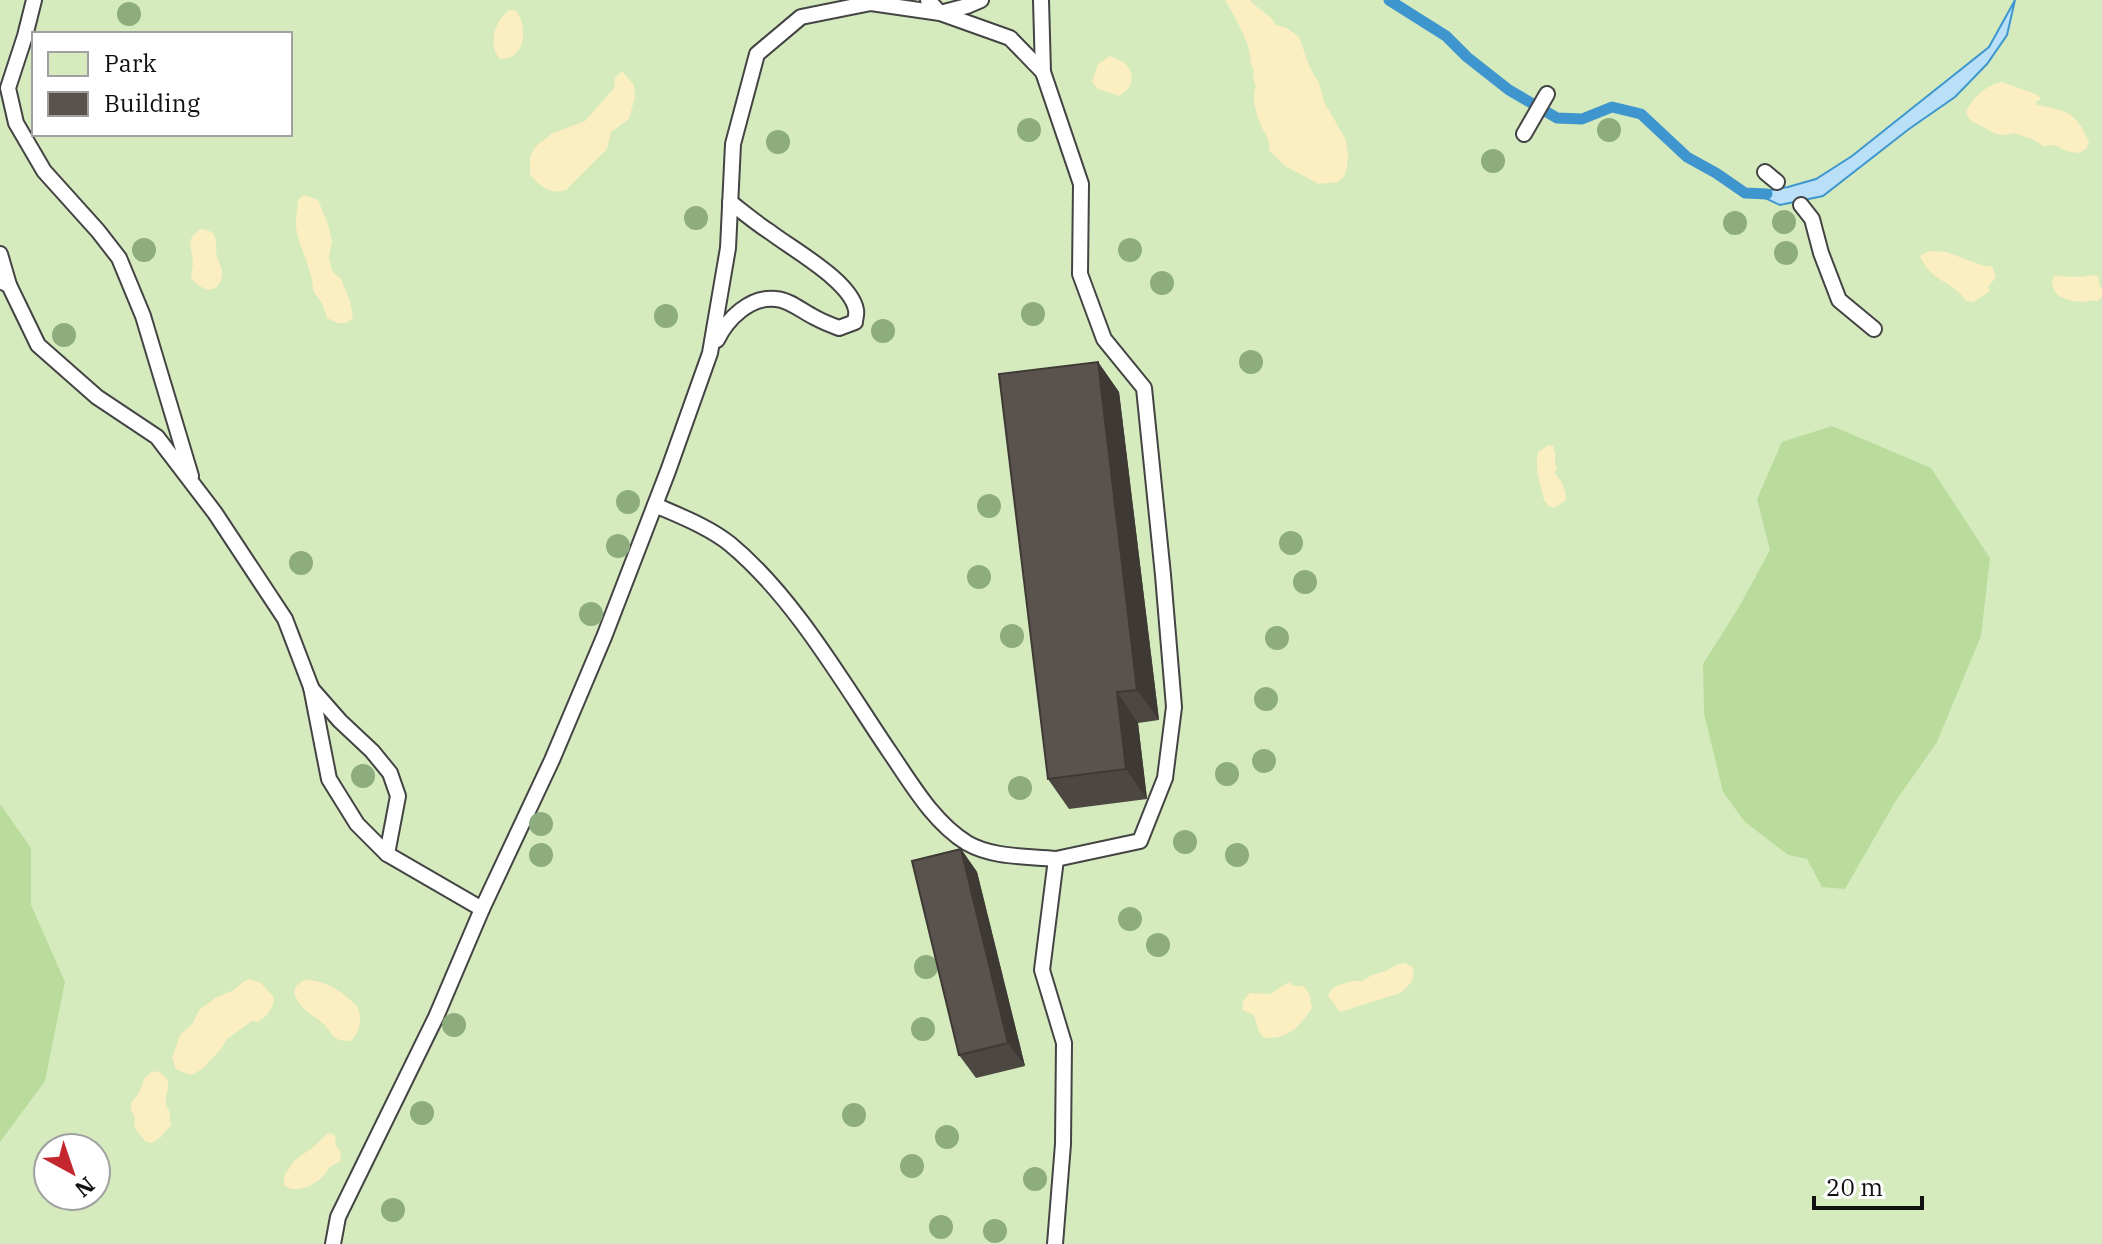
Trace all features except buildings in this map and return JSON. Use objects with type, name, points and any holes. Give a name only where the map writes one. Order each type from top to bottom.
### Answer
[{"type":"lane","points":[[34,0],[8,88],[16,123],[44,171],[119,258],[143,316],[193,484]]},
{"type":"lane","points":[[928,0],[940,13]]},
{"type":"lane","points":[[940,13],[981,0]]},
{"type":"lane","points":[[655,505],[694,522],[729,543],[788,603],[920,796],[946,827],[969,844],[1000,854],[1056,859],[1140,841],[1165,778],[1174,707],[1144,388],[1104,339],[1080,274],[1081,184],[1043,72],[1041,0]]},
{"type":"lane","points":[[710,353],[728,248],[733,144],[757,54],[801,17],[871,3],[940,13],[1010,38],[1043,72]]},
{"type":"lane","points":[[1524,134],[1547,94]]},
{"type":"lane","points":[[1765,172],[1777,182]]},
{"type":"lane","points":[[333,1244],[338,1217],[436,1017],[482,909],[564,733],[655,505],[710,353],[723,327],[754,303],[775,299],[839,328],[855,322],[857,312],[851,298],[833,278],[730,202]]},
{"type":"lane","points":[[1801,205],[1812,219],[1839,300],[1874,329]]},
{"type":"lane","points":[[0,254],[5,283],[38,345],[97,397],[157,437],[215,513],[285,619],[311,687],[329,779],[357,824],[387,854],[482,909]]},
{"type":"lane","points":[[311,687],[390,773],[398,796],[387,854]]},
{"type":"lane","points":[[1055,1244],[1063,1144],[1064,1043],[1042,970],[1056,859]]},
{"type":"green space","points":[[0,0],[2102,0],[2102,1244],[0,1244]]},
{"type":"green space","points":[[1832,426],[1931,468],[1990,558],[1981,636],[1937,742],[1895,802],[1845,889],[1822,887],[1807,859],[1788,855],[1745,822],[1723,792],[1704,713],[1703,664],[1770,550],[1757,499],[1782,442]]},
{"type":"green space","points":[[0,804],[31,848],[31,905],[65,982],[45,1081],[0,1142]]},
{"type":"sand","points":[[1225,0],[1250,0],[1276,25],[1287,28],[1299,37],[1324,102],[1345,138],[1347,167],[1345,175],[1338,182],[1319,184],[1285,166],[1269,150],[1268,138],[1255,105],[1256,86],[1248,46]]},
{"type":"sand","points":[[509,10],[515,10],[519,16],[522,40],[515,54],[500,59],[494,47],[494,33]]},
{"type":"sand","points":[[1110,56],[1123,62],[1132,75],[1128,89],[1119,96],[1098,89],[1092,82],[1098,64]]},
{"type":"sand","points":[[622,71],[634,85],[635,97],[629,119],[611,132],[607,149],[566,190],[555,191],[541,186],[530,174],[530,156],[537,145],[553,133],[585,121],[614,88],[615,78]]},
{"type":"sand","points":[[2002,82],[2038,95],[2041,99],[2036,102],[2037,105],[2063,111],[2075,118],[2089,142],[2086,149],[2079,153],[2055,145],[2043,146],[2014,133],[1996,134],[1970,120],[1966,113],[1976,98],[1985,89]]},
{"type":"sand","points":[[304,195],[318,200],[328,224],[332,241],[329,257],[332,271],[341,279],[350,301],[353,318],[347,323],[337,323],[327,318],[322,303],[313,291],[296,227],[298,200]]},
{"type":"sand","points":[[200,229],[214,235],[222,273],[217,287],[209,290],[191,277],[191,240]]},
{"type":"sand","points":[[1929,251],[1946,252],[1992,266],[1996,277],[1988,287],[1990,291],[1973,302],[1966,301],[1924,265],[1920,256]]},
{"type":"sand","points":[[2095,275],[2102,288],[2102,297],[2097,301],[2068,300],[2059,296],[2053,287],[2055,276]]},
{"type":"sand","points":[[1549,445],[1553,446],[1555,453],[1557,470],[1554,472],[1566,496],[1566,500],[1554,508],[1544,500],[1537,464],[1538,452]]},
{"type":"sand","points":[[1405,963],[1412,967],[1414,974],[1409,985],[1400,993],[1340,1012],[1328,996],[1336,986],[1362,981]]},
{"type":"sand","points":[[250,979],[261,983],[274,997],[267,1015],[258,1022],[252,1021],[227,1039],[202,1069],[192,1075],[176,1069],[172,1058],[180,1035],[193,1023],[199,1010]]},
{"type":"sand","points":[[304,980],[333,987],[357,1006],[360,1025],[351,1041],[335,1038],[302,1007],[294,993],[296,986]]},
{"type":"sand","points":[[1289,982],[1294,986],[1303,986],[1309,993],[1312,1008],[1303,1021],[1287,1034],[1264,1038],[1254,1015],[1242,1010],[1243,1001],[1250,993],[1270,994]]},
{"type":"sand","points":[[157,1071],[167,1079],[166,1105],[171,1125],[152,1143],[146,1142],[134,1127],[131,1103],[144,1079]]},
{"type":"sand","points":[[328,1133],[336,1137],[335,1144],[341,1152],[340,1161],[316,1182],[305,1187],[294,1189],[284,1185],[284,1176],[295,1160]]},
{"type":"water","points":[[2015,0],[2007,35],[1987,64],[1955,97],[1823,196],[1780,205],[1754,193],[1816,179],[1852,156],[1989,47]]},
{"type":"waterway","points":[[1389,0],[1446,36],[1509,90],[1557,118],[1582,119],[1612,107],[1641,114],[1687,157],[1745,193],[1767,194]]}]
